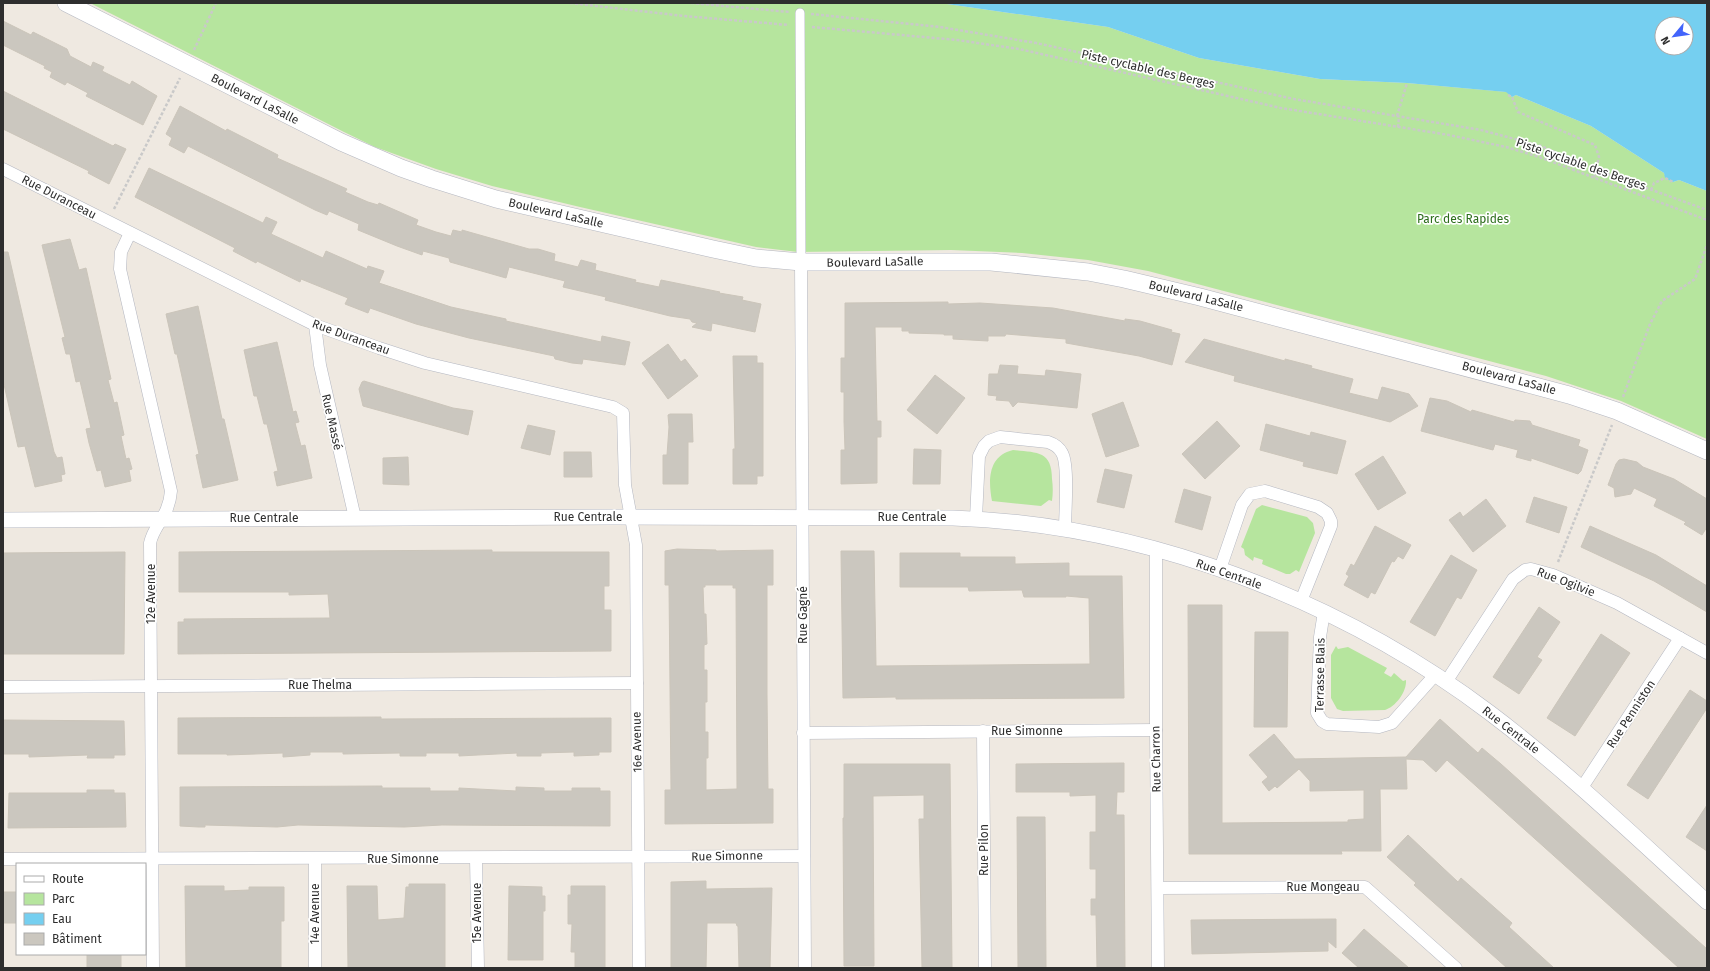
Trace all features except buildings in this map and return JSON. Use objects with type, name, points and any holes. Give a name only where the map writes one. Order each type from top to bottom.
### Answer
[{"type":"main road","name":"Boulevard LaSalle","points":[[66,3],[341,142],[426,177],[496,199],[756,258],[801,262],[991,262],[1058,268],[1124,279],[1216,301],[1569,395],[1631,416],[1707,451]]},
{"type":"street","points":[[800,13],[801,262]]},
{"type":"street","name":"Rue Duranceau","points":[[3,169],[314,325],[425,363],[613,407],[623,413],[625,485],[631,517]]},
{"type":"street","name":"12e Avenue","points":[[130,233],[121,252],[119,263],[171,492],[169,507],[153,533],[150,543],[154,968]]},
{"type":"street","name":"Rue Gagné","points":[[801,262],[804,968]]},
{"type":"street","name":"Rue Massé","points":[[314,325],[320,365],[355,518]]},
{"type":"street","points":[[976,518],[979,456],[984,446],[989,441],[1000,437],[1048,442],[1055,444],[1063,454],[1066,500],[1065,529]]},
{"type":"street","points":[[1220,569],[1242,505],[1250,494],[1260,490],[1318,507],[1326,513],[1331,521],[1331,526],[1301,601]]},
{"type":"street","name":"Rue Centrale","points":[[3,520],[631,517],[976,518],[1065,529],[1156,550],[1220,569],[1301,601],[1398,652],[1440,678],[1514,731],[1707,902]]},
{"type":"street","name":"16e Avenue","points":[[631,517],[636,545],[639,968]]},
{"type":"street","name":"Rue Charron","points":[[1156,550],[1158,968]]},
{"type":"street","name":"Rue Ogilvie","points":[[1440,678],[1513,578],[1525,570],[1539,570],[1617,603],[1707,653]]},
{"type":"street","name":"Terrasse Blais","points":[[1324,612],[1320,637],[1317,713],[1322,721],[1327,724],[1379,727],[1392,723],[1440,678]]},
{"type":"street","name":"Rue Penniston","points":[[1581,789],[1680,638]]},
{"type":"street","name":"Rue Thelma","points":[[3,687],[637,683]]},
{"type":"street","name":"Rue Simonne","points":[[803,733],[1156,730]]},
{"type":"street","name":"Rue Pilon","points":[[983,731],[985,968]]},
{"type":"street","name":"Rue Simonne","points":[[3,860],[804,856]]},
{"type":"street","name":"15e Avenue","points":[[476,858],[478,968]]},
{"type":"street","name":"14e Avenue","points":[[315,859],[315,968]]},
{"type":"street","name":"Rue Mongeau","points":[[1158,888],[1365,887],[1456,968]]},
{"type":"path","points":[[192,55],[216,3]]},
{"type":"path","name":"Piste cyclable des Berges","points":[[570,3],[684,16],[801,26],[844,28],[957,40],[1019,49],[1282,108],[1449,135],[1506,147],[1539,157],[1707,220]]},
{"type":"path","points":[[691,3],[940,27],[1036,43],[1232,87],[1437,122],[1513,138],[1540,146],[1597,170],[1707,210]]},
{"type":"path","points":[[113,210],[181,76]]},
{"type":"path","points":[[1398,127],[1398,116],[1407,83]]},
{"type":"path","points":[[1508,95],[1512,97],[1518,112],[1595,145],[1599,157],[1594,178]]},
{"type":"path","points":[[1651,190],[1654,183],[1666,178],[1673,182]]},
{"type":"path","points":[[1621,401],[1650,324],[1662,301],[1695,279],[1707,245]]},
{"type":"path","points":[[1558,562],[1613,422]]},
{"type":"green space","name":"Parc des Rapides","points":[[90,3],[940,3],[1108,27],[1199,58],[1320,79],[1407,83],[1507,92],[1512,97],[1516,95],[1591,126],[1664,173],[1666,178],[1673,182],[1679,180],[1707,191],[1707,439],[1621,401],[1546,376],[1148,271],[1088,260],[1022,253],[951,250],[798,252],[756,247],[492,186],[436,169],[375,147]]},
{"type":"green space","points":[[1013,450],[1035,453],[1046,458],[1051,470],[1053,487],[1052,501],[1049,500],[1041,506],[992,501],[990,477],[994,463],[1005,453]]},
{"type":"green space","points":[[1262,505],[1307,517],[1313,523],[1315,533],[1299,572],[1296,570],[1290,574],[1286,574],[1262,564],[1263,560],[1254,557],[1253,561],[1245,555],[1244,549],[1241,547],[1256,509]]},
{"type":"green space","points":[[1336,646],[1338,649],[1348,647],[1387,668],[1384,673],[1391,677],[1394,673],[1403,681],[1406,680],[1405,689],[1393,706],[1385,710],[1343,711],[1337,709],[1331,698],[1331,655]]},
{"type":"water","points":[[940,3],[1707,3],[1707,191],[1679,180],[1673,182],[1665,178],[1664,173],[1591,126],[1516,95],[1512,97],[1506,92],[1407,83],[1320,79],[1199,58],[1108,27]]}]
